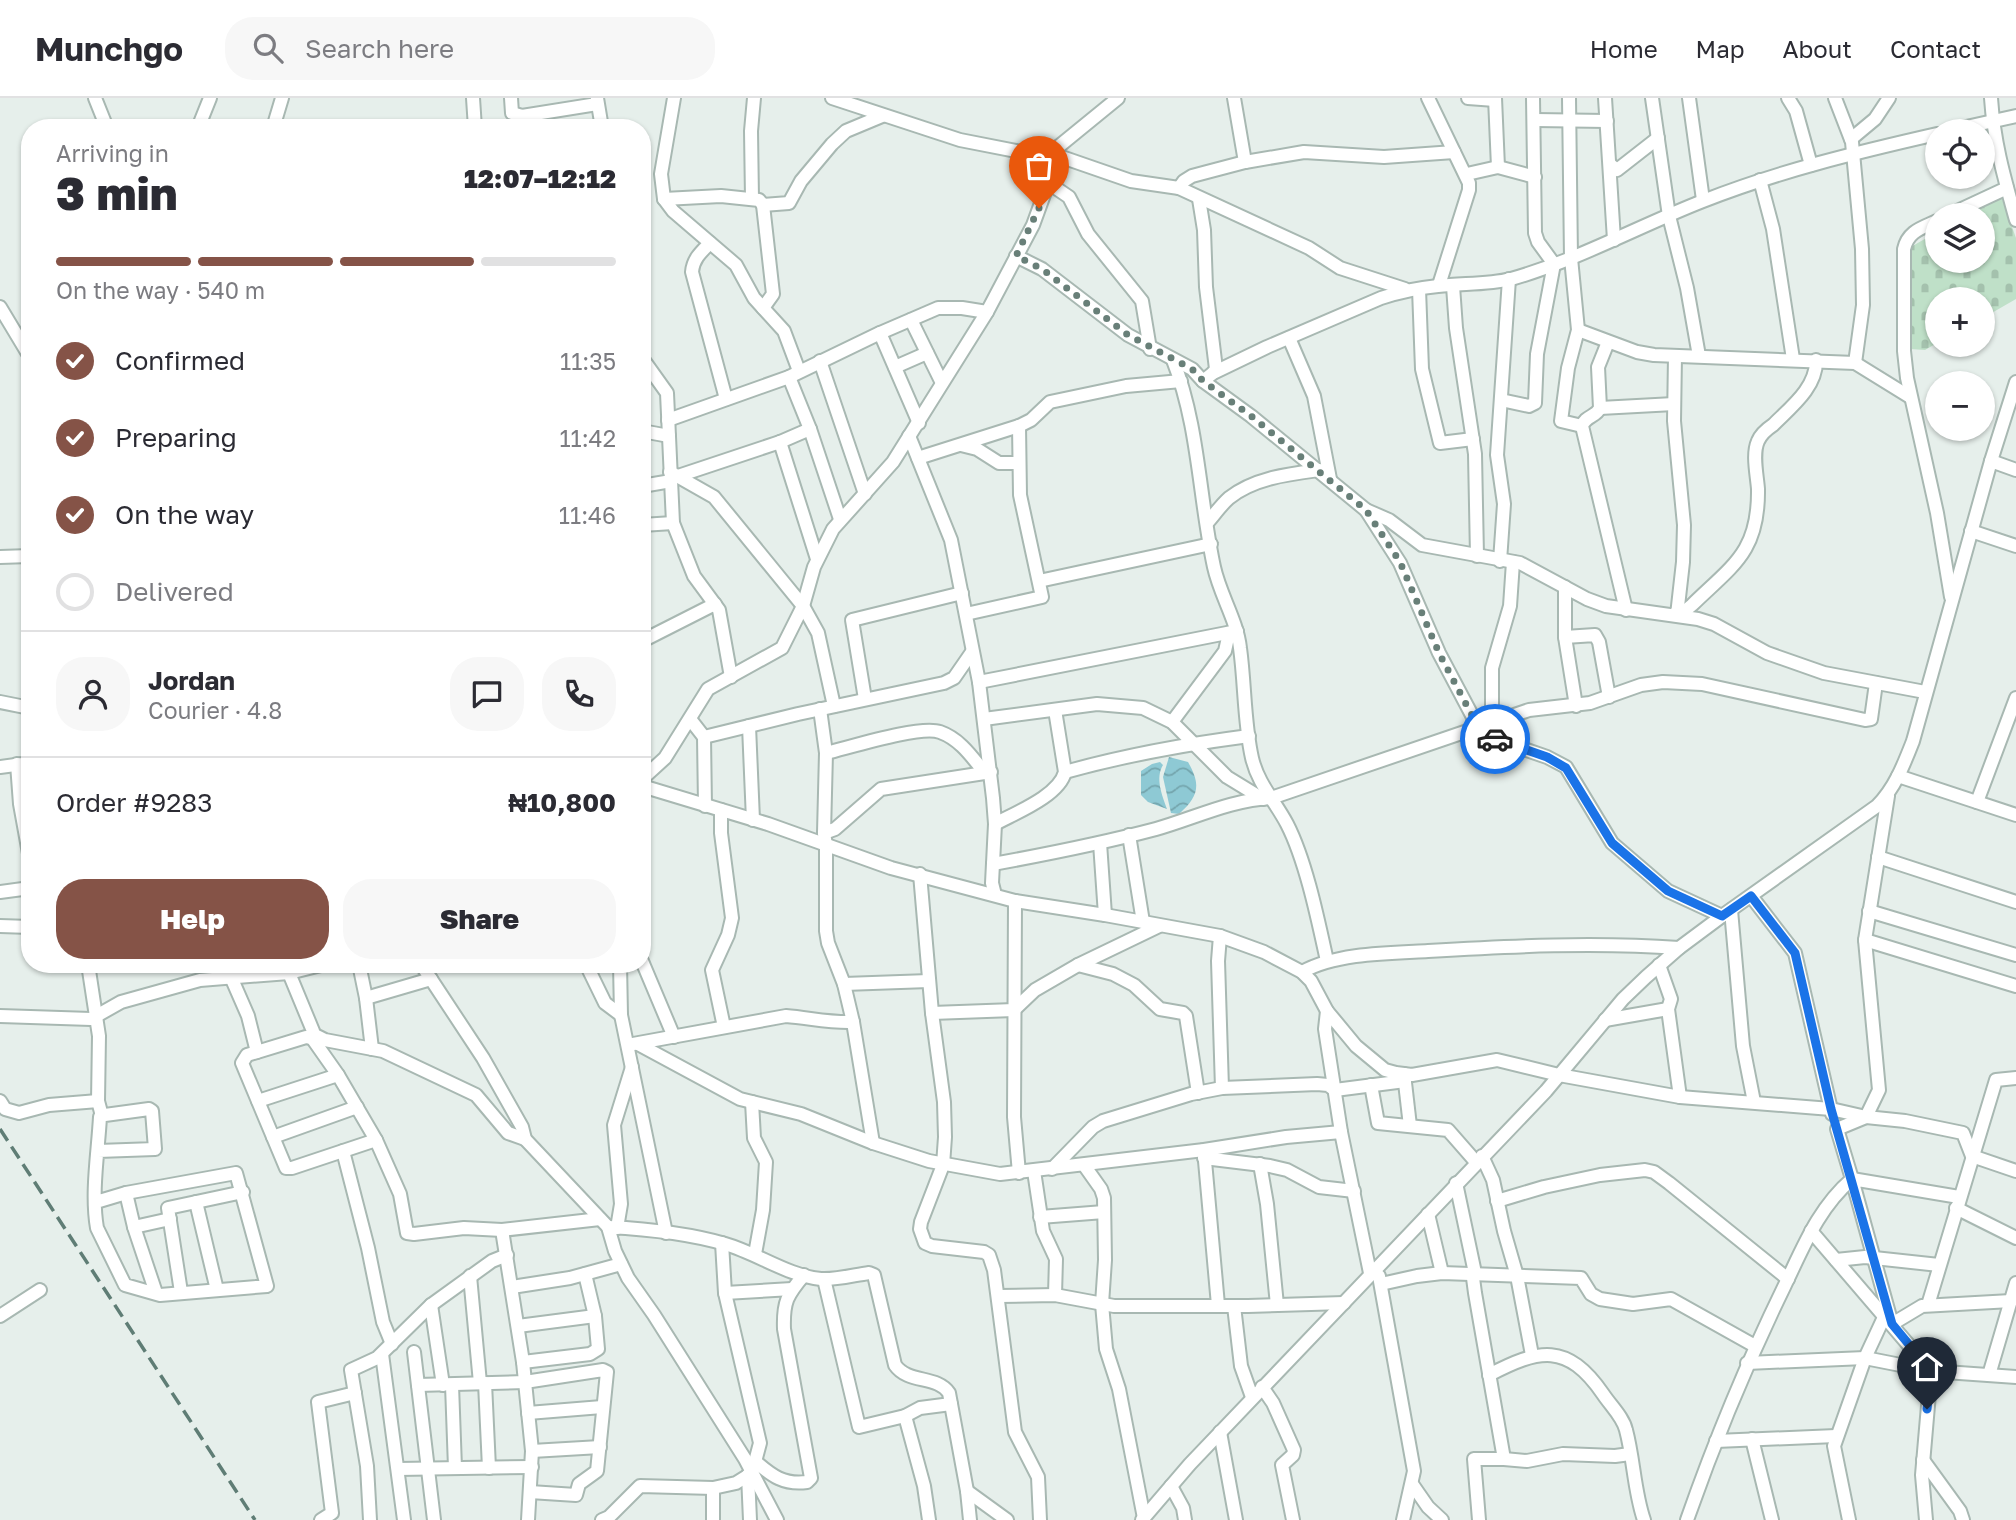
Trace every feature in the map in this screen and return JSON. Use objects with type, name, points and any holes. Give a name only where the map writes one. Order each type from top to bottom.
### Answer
[{"type":"street","points":[[95,98],[103,119]]},
{"type":"street","points":[[202,119],[210,98]]},
{"type":"street","points":[[276,119],[282,98]]},
{"type":"street","points":[[473,98],[474,119]]},
{"type":"street","points":[[511,98],[512,113],[522,116],[597,101],[600,119]]},
{"type":"street","points":[[674,98],[661,174],[664,199],[673,211],[736,265],[749,290],[784,331],[810,429],[841,520]]},
{"type":"street","points":[[754,98],[751,131],[757,202],[773,294],[763,308]]},
{"type":"street","points":[[832,98],[960,141],[1032,154],[1056,150],[1118,98]]},
{"type":"street","points":[[1234,98],[1245,162]]},
{"type":"street","points":[[1428,98],[1466,174],[1469,190],[1439,285]]},
{"type":"street","points":[[1468,98],[1495,99],[1498,167]]},
{"type":"street","points":[[1501,400],[1529,406],[1535,403],[1537,354],[1554,264],[1538,243],[1535,233],[1533,98]]},
{"type":"street","points":[[1569,98],[1571,258],[1578,330],[1568,368],[1560,421],[1582,426]]},
{"type":"street","points":[[1605,98],[1614,240]]},
{"type":"street","points":[[1652,98],[1669,216],[1687,288],[1699,356]]},
{"type":"street","points":[[1689,98],[1703,201]]},
{"type":"street","points":[[1788,98],[1796,111],[1811,165]]},
{"type":"street","points":[[1836,98],[1851,139],[1863,263],[1862,316],[1855,363]]},
{"type":"street","points":[[1851,139],[1875,119],[1889,98]]},
{"type":"street","points":[[1991,98],[1993,119]]},
{"type":"street","points":[[664,199],[721,196],[757,202],[791,201],[801,181],[832,144],[846,131],[882,116]]},
{"type":"street","points":[[1995,121],[2016,116]]},
{"type":"street","points":[[1535,120],[1607,121]]},
{"type":"street","points":[[1995,136],[1998,158],[2016,220]]},
{"type":"street","points":[[1208,377],[1381,298],[1439,285],[1452,286],[1509,279],[1571,258],[1703,201],[1760,180],[1853,153],[1925,137]]},
{"type":"street","points":[[1611,165],[1617,170],[1658,138]]},
{"type":"street","points":[[651,772],[665,758],[708,689],[782,648],[803,606],[817,559],[833,529],[893,461],[987,312],[1032,225],[1056,150]]},
{"type":"street","points":[[1056,150],[1131,181],[1180,188],[1309,248],[1340,268],[1414,290]]},
{"type":"street","points":[[1180,188],[1184,181],[1192,176],[1245,162],[1318,151],[1384,157],[1454,152]]},
{"type":"street","points":[[1466,174],[1498,167],[1535,177]]},
{"type":"street","points":[[1760,180],[1773,229],[1793,359]]},
{"type":"street","points":[[1046,182],[1069,197],[1088,234],[1142,301],[1150,349]]},
{"type":"street","points":[[1975,203],[2007,188]]},
{"type":"street","points":[[1199,199],[1216,369],[1208,377]]},
{"type":"street","points":[[1925,226],[1910,233],[1904,249],[1904,351],[1910,397],[1937,513],[1951,601]]},
{"type":"street","points":[[710,243],[693,264],[692,272],[726,399]]},
{"type":"street","points":[[1016,256],[1042,269],[1150,349],[1208,377],[1251,416],[1366,510],[1400,562],[1439,653],[1492,738],[1547,757],[1566,768],[1612,843],[1668,891],[1726,913]]},
{"type":"street","points":[[1486,725],[1492,668],[1510,606],[1504,504],[1497,455],[1509,279]]},
{"type":"street","points":[[1452,286],[1477,470],[1477,556]]},
{"type":"street","points":[[1414,290],[1422,369],[1440,443],[1473,439]]},
{"type":"street","points":[[0,307],[21,342]]},
{"type":"street","points":[[668,420],[794,374],[938,308],[987,312]]},
{"type":"street","points":[[911,320],[942,383]]},
{"type":"street","points":[[1578,330],[1637,352],[1855,363],[1910,397]]},
{"type":"street","points":[[880,333],[919,423]]},
{"type":"street","points":[[1289,338],[1314,396],[1330,479]]},
{"type":"street","points":[[1608,342],[1598,367],[1600,408],[1583,422],[1582,426],[1626,610]]},
{"type":"street","points":[[895,367],[928,353]]},
{"type":"street","points":[[1675,356],[1674,404],[1684,525],[1677,613]]},
{"type":"street","points":[[1173,360],[1195,438],[1216,575],[1233,632],[1256,772],[1267,799],[1287,823],[1295,842],[1316,911],[1327,961]]},
{"type":"street","points":[[1677,613],[1692,606],[1745,553],[1752,539],[1758,511],[1757,443],[1814,379],[1816,360]]},
{"type":"street","points":[[820,362],[865,494]]},
{"type":"street","points":[[651,371],[667,393],[673,476],[673,523],[694,576],[719,610],[731,677]]},
{"type":"street","points":[[918,458],[1019,426],[1031,420],[1050,402],[1126,386],[1181,382]]},
{"type":"street","points":[[1837,1129],[1866,1117],[1879,1090],[1865,940],[1888,796],[1913,741],[1991,461],[2015,388]]},
{"type":"street","points":[[1600,408],[1674,404]]},
{"type":"street","points":[[966,614],[1041,598],[1022,509],[1019,426]]},
{"type":"street","points":[[651,483],[780,442],[810,429]]},
{"type":"street","points":[[651,433],[669,436]]},
{"type":"street","points":[[909,436],[951,540],[979,682],[995,824],[992,883],[995,895]]},
{"type":"street","points":[[780,442],[817,559]]},
{"type":"street","points":[[961,444],[977,449],[999,463],[1019,463]]},
{"type":"street","points":[[1991,461],[2016,470]]},
{"type":"street","points":[[1207,523],[1230,497],[1263,481],[1319,470]]},
{"type":"street","points":[[673,476],[714,497],[803,606],[817,633],[834,706]]},
{"type":"street","points":[[1366,510],[1389,520],[1422,545],[1527,566],[1587,599],[1626,610],[1677,613],[1714,624],[1767,653],[1824,673],[1925,692]]},
{"type":"street","points":[[651,524],[673,523]]},
{"type":"street","points":[[1971,531],[2016,546]]},
{"type":"street","points":[[1039,581],[1211,544]]},
{"type":"street","points":[[0,557],[21,556]]},
{"type":"street","points":[[1565,587],[1565,637],[1576,706]]},
{"type":"street","points":[[865,699],[852,620],[962,593]]},
{"type":"street","points":[[651,636],[716,604]]},
{"type":"street","points":[[979,682],[1233,632]]},
{"type":"street","points":[[1172,722],[1225,651],[1233,632]]},
{"type":"street","points":[[1565,637],[1595,635],[1599,642],[1609,697]]},
{"type":"street","points":[[704,737],[865,699],[944,684],[954,678],[972,652]]},
{"type":"street","points":[[993,864],[1100,843],[1239,802],[1267,799],[1529,710],[1576,706],[1641,685],[1663,682],[1702,684],[1867,720],[1871,719],[1876,683]]},
{"type":"street","points":[[1977,802],[2016,698]]},
{"type":"street","points":[[0,702],[21,706]]},
{"type":"street","points":[[984,719],[1097,704],[1143,708],[1172,722],[1227,777],[1267,799]]},
{"type":"street","points":[[820,709],[827,753],[826,931],[844,984],[853,1023],[873,1143]]},
{"type":"street","points":[[995,824],[1045,796],[1060,783],[1065,772],[1055,709]]},
{"type":"street","points":[[690,719],[704,737],[705,806]]},
{"type":"street","points":[[749,726],[753,820]]},
{"type":"street","points":[[827,753],[927,729],[952,738],[988,772]]},
{"type":"street","points":[[1065,772],[1193,743],[1249,736]]},
{"type":"street","points":[[0,767],[21,764]]},
{"type":"street","points":[[825,839],[870,796],[881,789],[988,772]]},
{"type":"street","points":[[1898,776],[2016,815]]},
{"type":"street","points":[[651,783],[705,806],[825,839],[891,868],[1015,901],[1220,936],[1264,952],[1302,972],[1311,981],[1327,1011],[1356,1046],[1385,1069],[1404,1078]]},
{"type":"street","points":[[1143,1519],[1252,1397],[1559,1075],[1623,999],[1679,948],[1888,796]]},
{"type":"street","points":[[721,810],[721,834],[732,918],[728,935],[712,970],[724,1027]]},
{"type":"street","points":[[1129,835],[1143,922]]},
{"type":"street","points":[[1100,843],[1105,915]]},
{"type":"street","points":[[1878,857],[2016,902]]},
{"type":"street","points":[[920,874],[932,1013],[944,1102],[945,1137],[943,1165],[920,1228],[925,1243],[932,1246],[984,1252],[989,1255],[999,1296],[1015,1432],[1038,1477],[1040,1520]]},
{"type":"street","points":[[0,892],[21,889]]},
{"type":"street","points":[[1751,896],[1795,953],[1831,1109],[1889,1319]]},
{"type":"street","points":[[1015,901],[1014,1117],[1019,1173]]},
{"type":"street","points":[[1869,911],[2016,955]]},
{"type":"street","points":[[1726,913],[1743,1046],[1754,1102]]},
{"type":"street","points":[[0,926],[21,927]]},
{"type":"street","points":[[932,1013],[1014,1010],[1035,990],[1077,965],[1160,926]]},
{"type":"street","points":[[1220,936],[1217,961],[1222,1088]]},
{"type":"street","points":[[1865,940],[2016,986]]},
{"type":"street","points":[[1302,972],[1327,961],[1403,952],[1643,945],[1679,948]]},
{"type":"street","points":[[1077,965],[1113,974],[1134,985],[1160,1009],[1183,1013],[1186,1016],[1198,1093]]},
{"type":"street","points":[[1659,965],[1671,999],[1668,1009],[1680,1097]]},
{"type":"street","points":[[89,973],[99,1036],[98,1101],[102,1116],[98,1151],[96,1202],[97,1228],[125,1285],[156,1293],[267,1286],[243,1192],[235,1173],[126,1193],[96,1202]]},
{"type":"street","points":[[222,973],[248,1016],[257,1052]]},
{"type":"street","points":[[0,1016],[95,1018],[121,1002],[200,980],[258,973]]},
{"type":"street","points":[[286,973],[312,1036],[376,1140],[400,1194],[408,1233],[464,1228],[502,1230],[608,1225],[722,1243],[804,1275],[824,1279],[869,1273],[874,1275],[895,1365],[905,1375],[945,1388],[949,1393],[970,1520]]},
{"type":"street","points":[[361,973],[372,1049]]},
{"type":"street","points":[[427,973],[483,1058],[522,1126],[525,1139]]},
{"type":"street","points":[[590,973],[605,1003],[621,1015]]},
{"type":"street","points":[[620,973],[621,1015],[633,1044],[632,1066],[666,1233]]},
{"type":"street","points":[[647,973],[674,1037]]},
{"type":"street","points":[[366,998],[431,979]]},
{"type":"street","points":[[844,984],[929,981]]},
{"type":"street","points":[[1605,1020],[1668,1009]]},
{"type":"street","points":[[1327,1011],[1325,1029],[1341,1132],[1374,1269],[1381,1284],[1414,1471],[1403,1520]]},
{"type":"street","points":[[633,1044],[786,1016],[811,1018],[828,1023],[853,1023]]},
{"type":"street","points":[[376,1140],[286,1168],[242,1063],[244,1057],[312,1036],[383,1051],[476,1095],[508,1133],[525,1139],[608,1225],[628,1278],[752,1470],[777,1520]]},
{"type":"street","points":[[633,1044],[752,1102],[801,1114],[873,1143],[943,1165],[1000,1174],[1204,1154],[1286,1137],[1341,1132]]},
{"type":"street","points":[[1052,1169],[1084,1135],[1103,1121],[1198,1093],[1222,1088],[1317,1084],[1328,1085],[1335,1090],[1371,1086],[1497,1060],[1559,1075],[1680,1097],[1831,1109],[1963,1133],[1972,1156],[2016,1171]]},
{"type":"street","points":[[608,1225],[621,1204],[614,1125],[632,1066]]},
{"type":"street","points":[[258,1101],[338,1075]]},
{"type":"street","points":[[1404,1078],[1410,1126]]},
{"type":"street","points":[[1928,1306],[1996,1080],[2016,1078]]},
{"type":"street","points":[[1371,1086],[1378,1123],[1448,1130],[1479,1159],[1493,1180],[1517,1276],[1532,1356]]},
{"type":"street","points":[[0,1101],[5,1109],[19,1113],[50,1105],[98,1101]]},
{"type":"street","points":[[752,1102],[754,1138],[766,1162],[763,1210],[755,1254]]},
{"type":"street","points":[[273,1137],[357,1107]]},
{"type":"street","points":[[98,1151],[157,1148],[149,1109],[102,1116]]},
{"type":"street","points":[[343,1151],[368,1248],[383,1322],[404,1520]]},
{"type":"street","points":[[1204,1154],[1287,1170],[1319,1187],[1354,1191]]},
{"type":"street","points":[[1204,1154],[1218,1305]]},
{"type":"street","points":[[1260,1164],[1267,1204],[1276,1305]]},
{"type":"street","points":[[1084,1165],[1101,1189],[1105,1260],[1102,1304],[1107,1357],[1116,1377],[1143,1519]]},
{"type":"street","points":[[1497,1201],[1600,1175],[1649,1170],[1669,1183],[1788,1279]]},
{"type":"street","points":[[1034,1171],[1042,1231],[1056,1259],[1055,1295]]},
{"type":"street","points":[[1852,1179],[1958,1203],[2016,1238]]},
{"type":"street","points":[[1686,1520],[1755,1346],[1811,1231],[1828,1203],[1852,1179]]},
{"type":"street","points":[[1456,1183],[1475,1273],[1473,1278],[1504,1459]]},
{"type":"street","points":[[181,1292],[168,1210],[170,1207],[243,1192]]},
{"type":"street","points":[[126,1193],[134,1227],[156,1293]]},
{"type":"street","points":[[196,1202],[217,1290]]},
{"type":"street","points":[[1041,1217],[1104,1212]]},
{"type":"street","points":[[1428,1214],[1443,1273]]},
{"type":"street","points":[[134,1227],[170,1219]]},
{"type":"street","points":[[502,1230],[523,1362],[532,1451],[528,1520]]},
{"type":"street","points":[[1811,1231],[1931,1371],[1923,1460],[1926,1520]]},
{"type":"street","points":[[722,1243],[724,1293],[760,1443],[752,1470],[750,1520]]},
{"type":"street","points":[[370,1520],[367,1466],[351,1370],[387,1349],[431,1305],[470,1276],[492,1261],[507,1255]]},
{"type":"street","points":[[1836,1259],[1874,1258],[1939,1265]]},
{"type":"street","points":[[512,1287],[585,1274],[621,1264]]},
{"type":"street","points":[[1381,1284],[1443,1273],[1581,1279],[1591,1294],[1600,1299],[1633,1304],[1671,1299],[1755,1346]]},
{"type":"street","points":[[523,1362],[595,1352],[598,1349],[595,1316],[585,1274]]},
{"type":"street","points":[[752,1470],[785,1482],[807,1482],[811,1478],[783,1312],[786,1299],[804,1275]]},
{"type":"street","points":[[470,1276],[483,1383],[489,1468]]},
{"type":"street","points":[[824,1279],[859,1426],[905,1416],[920,1408],[951,1404]]},
{"type":"street","points":[[1989,1375],[2016,1283]]},
{"type":"street","points":[[724,1293],[792,1289]]},
{"type":"street","points":[[0,1316],[40,1290]]},
{"type":"street","points":[[999,1296],[1055,1295],[1102,1304],[1234,1306],[1344,1303]]},
{"type":"street","points":[[1849,1520],[1834,1452],[1836,1436],[1865,1358],[1889,1319],[1917,1307],[2011,1301]]},
{"type":"street","points":[[431,1305],[447,1385],[455,1468]]},
{"type":"street","points":[[1234,1306],[1241,1366],[1252,1397]]},
{"type":"street","points":[[518,1326],[595,1316]]},
{"type":"street","points":[[414,1352],[435,1520]]},
{"type":"street","points":[[1489,1375],[1532,1356],[1564,1358],[1593,1380],[1624,1423],[1644,1520]]},
{"type":"street","points":[[1747,1363],[1865,1358],[1931,1371],[2016,1377]]},
{"type":"street","points":[[418,1385],[525,1382],[603,1370],[607,1374],[597,1471],[579,1484],[576,1495],[530,1492]]},
{"type":"street","points":[[1262,1387],[1273,1403],[1294,1450],[1293,1455],[1282,1465],[1293,1520]]},
{"type":"street","points":[[321,1520],[332,1513],[318,1405],[321,1400],[355,1393]]},
{"type":"street","points":[[528,1413],[603,1407]]},
{"type":"street","points":[[905,1416],[924,1486],[929,1520]]},
{"type":"street","points":[[1220,1432],[1236,1520]]},
{"type":"street","points":[[1716,1441],[1836,1436]]},
{"type":"street","points":[[1752,1440],[1772,1520]]},
{"type":"street","points":[[532,1451],[600,1447]]},
{"type":"street","points":[[1479,1520],[1473,1461],[1475,1459],[1528,1461],[1563,1454],[1630,1454]]},
{"type":"street","points":[[1923,1460],[1960,1511],[1963,1520]]},
{"type":"street","points":[[398,1469],[532,1467]]},
{"type":"street","points":[[607,1519],[640,1486],[713,1488],[736,1483],[752,1470]]},
{"type":"street","points":[[1917,1520],[1923,1483]]},
{"type":"street","points":[[1412,1484],[1428,1507],[1442,1520]]},
{"type":"street","points":[[1171,1486],[1183,1508],[1185,1520]]},
{"type":"street","points":[[713,1488],[713,1520]]},
{"type":"street","points":[[967,1492],[1007,1520]]},
{"type":"green space","points":[[2001,196],[2016,238],[2016,299],[1995,311],[1995,287],[1925,287],[1925,350],[1910,349],[1909,248],[1925,239],[1925,273],[1995,273],[1995,203],[1988,203]]},
{"type":"water","points":[[1169,757],[1188,762],[1195,777],[1194,796],[1179,814],[1171,813],[1163,777]]},
{"type":"water","points":[[1160,762],[1163,765],[1160,787],[1167,809],[1148,802],[1141,795],[1141,771]]},
{"type":"railway","points":[[0,1129],[255,1520]]},
{"type":"way so far","points":[[1039,208],[1016,256],[1042,269],[1128,335],[1192,369],[1203,381],[1251,416],[1366,510],[1400,562],[1439,653],[1475,721],[1495,739]]},
{"type":"route","points":[[1495,739],[1557,761],[1566,768],[1606,836],[1668,891],[1722,916],[1751,896],[1795,953],[1831,1109],[1892,1324],[1931,1371],[1927,1409]]}]
